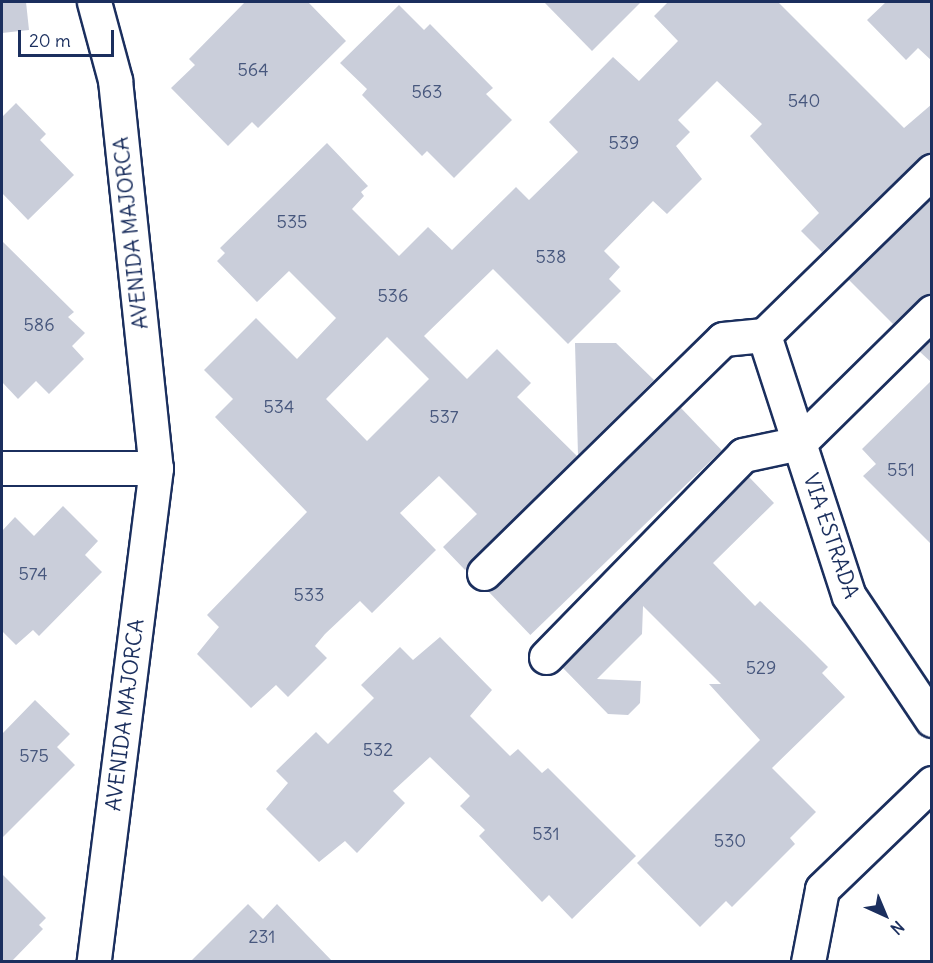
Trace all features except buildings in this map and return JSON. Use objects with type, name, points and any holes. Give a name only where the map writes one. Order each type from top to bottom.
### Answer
[{"type":"street","name":"AVENIDA MAJORCA","points":[[94,2],[115,80],[156,468],[94,962]]},
{"type":"street","points":[[484,573],[723,339],[764,335],[932,171]]},
{"type":"street","points":[[546,657],[743,455],[799,443],[932,312]]},
{"type":"street","name":"VIA ESTRADA","points":[[764,335],[849,596],[932,720]]},
{"type":"street","points":[[2,468],[156,468]]},
{"type":"street","points":[[808,962],[822,889],[932,783]]}]
